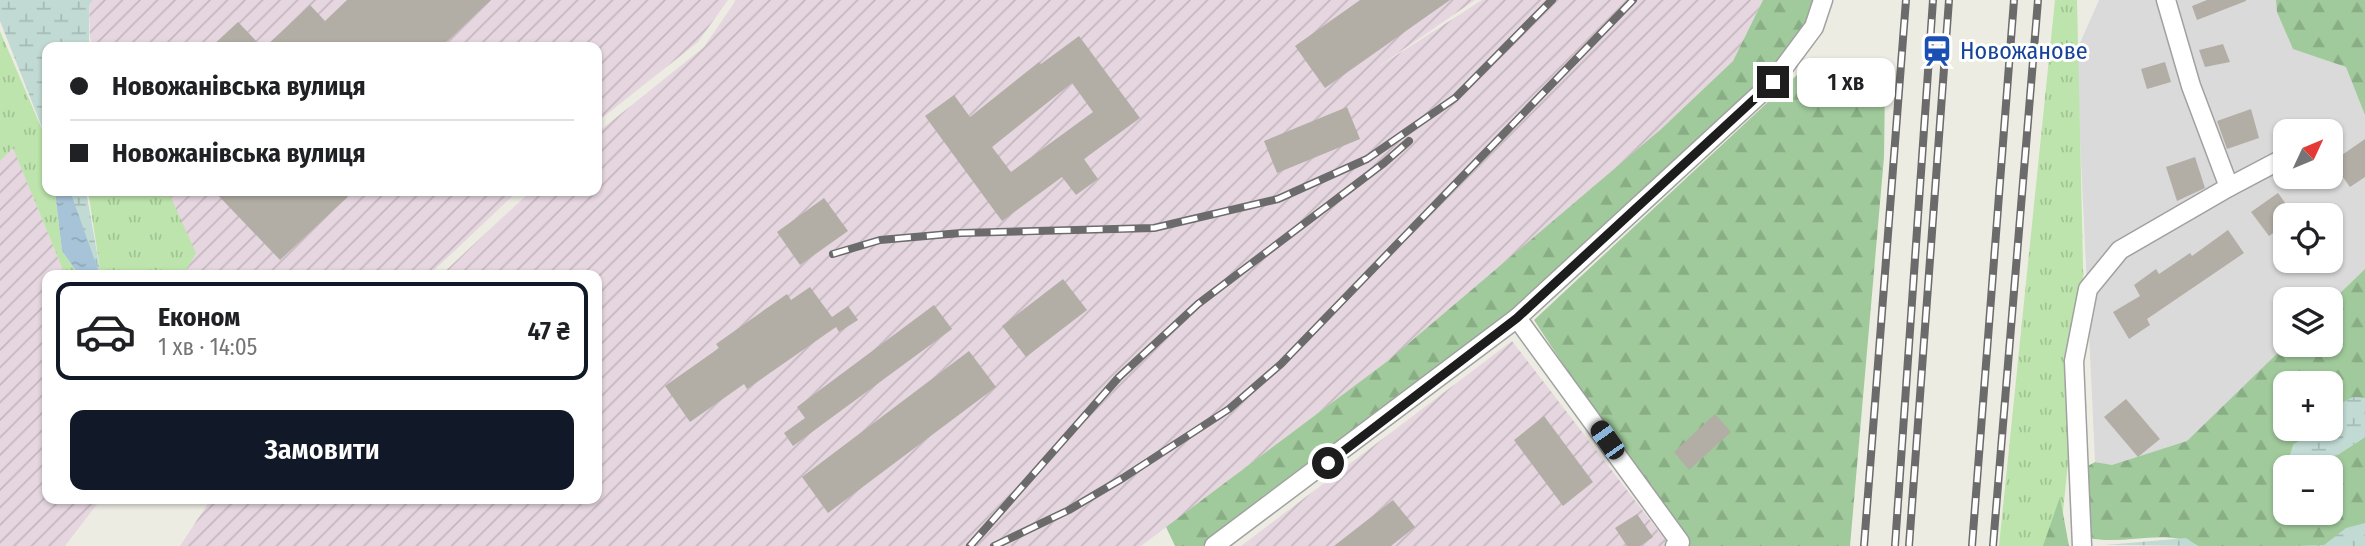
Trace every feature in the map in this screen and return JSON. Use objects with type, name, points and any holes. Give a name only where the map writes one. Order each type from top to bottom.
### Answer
[{"type":"street","points":[[1214,546],[1517,318],[1773,82],[1814,27],[1823,0]]},
{"type":"street","points":[[2166,0],[2191,86],[2229,187]]},
{"type":"street","points":[[2082,546],[2074,361],[2088,289],[2120,250],[2273,164]]},
{"type":"street","points":[[1517,318],[1681,542],[1675,546]]},
{"type":"shaded area","points":[[93,0],[728,0],[698,42],[602,118],[602,42],[92,42],[89,4]]},
{"type":"shaded area","points":[[736,0],[1475,0],[1372,71],[1482,0],[1763,0],[1733,61],[1609,178],[1397,354],[1141,546],[180,546],[208,504],[602,504],[602,270],[446,270],[526,196],[602,196],[602,129],[704,47]]},
{"type":"shaded area","points":[[2099,0],[2344,0],[2365,49],[2365,293],[2343,311],[2343,287],[2273,287],[2273,357],[2289,357],[2149,473],[2095,462],[2076,52]]},
{"type":"shaded area","points":[[13,147],[63,270],[42,270],[42,504],[97,504],[65,546],[0,546],[0,161]]},
{"type":"shaded area","points":[[151,196],[513,196],[434,270],[173,270]]},
{"type":"shaded area","points":[[1512,341],[1670,546],[1241,546]]},
{"type":"green space","points":[[0,0],[93,0],[89,5],[89,42],[42,42],[42,127],[0,21]]},
{"type":"green space","points":[[1763,0],[1822,0],[1788,61],[1517,318],[1296,486],[1203,546],[1175,546],[1166,527],[1389,360],[1660,130],[1733,61]]},
{"type":"green space","points":[[2055,0],[2077,0],[2084,308],[2061,531],[2052,546],[1999,546]]},
{"type":"green space","points":[[2276,0],[2365,0],[2365,115],[2346,67],[2293,49],[2277,12]]},
{"type":"green space","points":[[0,31],[42,129],[42,196],[56,196],[62,251],[75,270],[63,270],[13,148],[0,161]]},
{"type":"green space","points":[[1798,74],[1885,86],[1884,157],[1850,546],[1675,546],[1680,542],[1534,320]]},
{"type":"green space","points":[[69,196],[87,196],[98,270]]},
{"type":"green space","points":[[89,196],[170,196],[196,253],[186,270],[100,270]]},
{"type":"green space","points":[[2365,269],[2365,398],[2355,398],[2343,403],[2343,371],[2273,371],[2273,441],[2299,441],[2293,445],[2320,455],[2273,455],[2273,525],[2343,525],[2343,455],[2337,455],[2365,437],[2365,526],[2326,546],[2198,546],[2160,537],[2117,540],[2089,538],[2077,472],[2095,462],[2112,465],[2187,441],[2274,357],[2343,357],[2343,290]]},
{"type":"green space","points":[[2353,397],[2365,398],[2365,437],[2337,455],[2290,455],[2293,445],[2299,441],[2343,441],[2343,402]]},
{"type":"green space","points":[[2060,497],[2069,546],[2043,546]]},
{"type":"green space","points":[[2365,523],[2365,546],[2292,546],[2324,545],[2346,528]]},
{"type":"green space","points":[[2186,538],[2198,546],[2106,545]]},
{"type":"water","points":[[56,196],[72,196],[98,270],[75,270],[62,251]]},
{"type":"building","points":[[347,0],[491,0],[446,42],[270,42],[310,5],[325,21]]},
{"type":"building","points":[[1360,0],[1450,0],[1325,88],[1295,46]]},
{"type":"building","points":[[2207,0],[2246,1],[2197,20],[2192,6]]},
{"type":"building","points":[[238,22],[257,42],[216,42]]},
{"type":"building","points":[[1079,36],[1140,118],[1084,159],[1098,179],[1076,195],[1062,177],[1002,221],[925,116],[954,95],[970,117],[1039,62],[1041,64]],"holes":[[[1072,83],[1093,112],[1011,172],[992,147]]]},
{"type":"building","points":[[2223,44],[2230,62],[2205,67],[2199,50]]},
{"type":"building","points":[[2165,62],[2171,82],[2147,89],[2141,69]]},
{"type":"building","points":[[1347,107],[1360,139],[1277,173],[1264,141]]},
{"type":"building","points":[[2251,109],[2259,138],[2227,149],[2217,121]]},
{"type":"building","points":[[2365,139],[2365,177],[2350,187],[2343,177],[2343,154]]},
{"type":"building","points":[[2195,157],[2205,188],[2177,201],[2166,167]]},
{"type":"building","points":[[2278,193],[2285,203],[2273,203],[2273,233],[2269,236],[2251,212]]},
{"type":"building","points":[[219,196],[349,196],[280,260]]},
{"type":"building","points":[[824,198],[848,231],[800,265],[777,232]]},
{"type":"building","points":[[2228,230],[2244,253],[2147,319],[2150,325],[2129,339],[2113,312],[2140,296],[2134,285],[2156,269],[2159,274],[2190,253],[2192,256]]},
{"type":"building","points":[[1063,279],[1087,310],[1026,357],[1002,326]]},
{"type":"building","points":[[810,287],[832,317],[848,306],[858,320],[839,332],[836,327],[747,389],[744,384],[690,422],[665,386],[719,348],[716,344],[787,294],[791,300]]},
{"type":"building","points":[[934,305],[952,329],[793,446],[784,433],[805,418],[797,407]]},
{"type":"building","points":[[969,351],[996,387],[828,513],[802,477]]},
{"type":"building","points":[[2126,399],[2160,439],[2138,457],[2104,417]]},
{"type":"building","points":[[1715,414],[1731,432],[1689,470],[1674,452]]},
{"type":"building","points":[[1544,416],[1593,482],[1563,506],[1514,440]]},
{"type":"building","points":[[1393,500],[1415,527],[1391,546],[1334,546]]},
{"type":"building","points":[[1637,514],[1653,537],[1640,546],[1627,546],[1615,528]]},
{"type":"railway","points":[[833,254],[880,240],[961,233],[1154,228],[1278,199],[1367,159],[1455,98],[1552,0]]},
{"type":"railway","points":[[994,546],[1069,510],[1229,409],[1281,364],[1633,0]]},
{"type":"railway","points":[[1864,546],[1906,0]]},
{"type":"railway","points":[[1895,546],[1933,0]]},
{"type":"railway","points":[[1909,546],[1949,0]]},
{"type":"railway","points":[[1972,546],[2014,0]]},
{"type":"railway","points":[[1993,546],[2038,0]]},
{"type":"railway","points":[[970,546],[1119,377],[1198,304],[1384,163],[1409,141]]},
{"type":"place","name":"Новожанове","points":[[1937,51]]},
{"type":"route","points":[[1328,463],[1517,318],[1713,134],[1773,82]]}]
